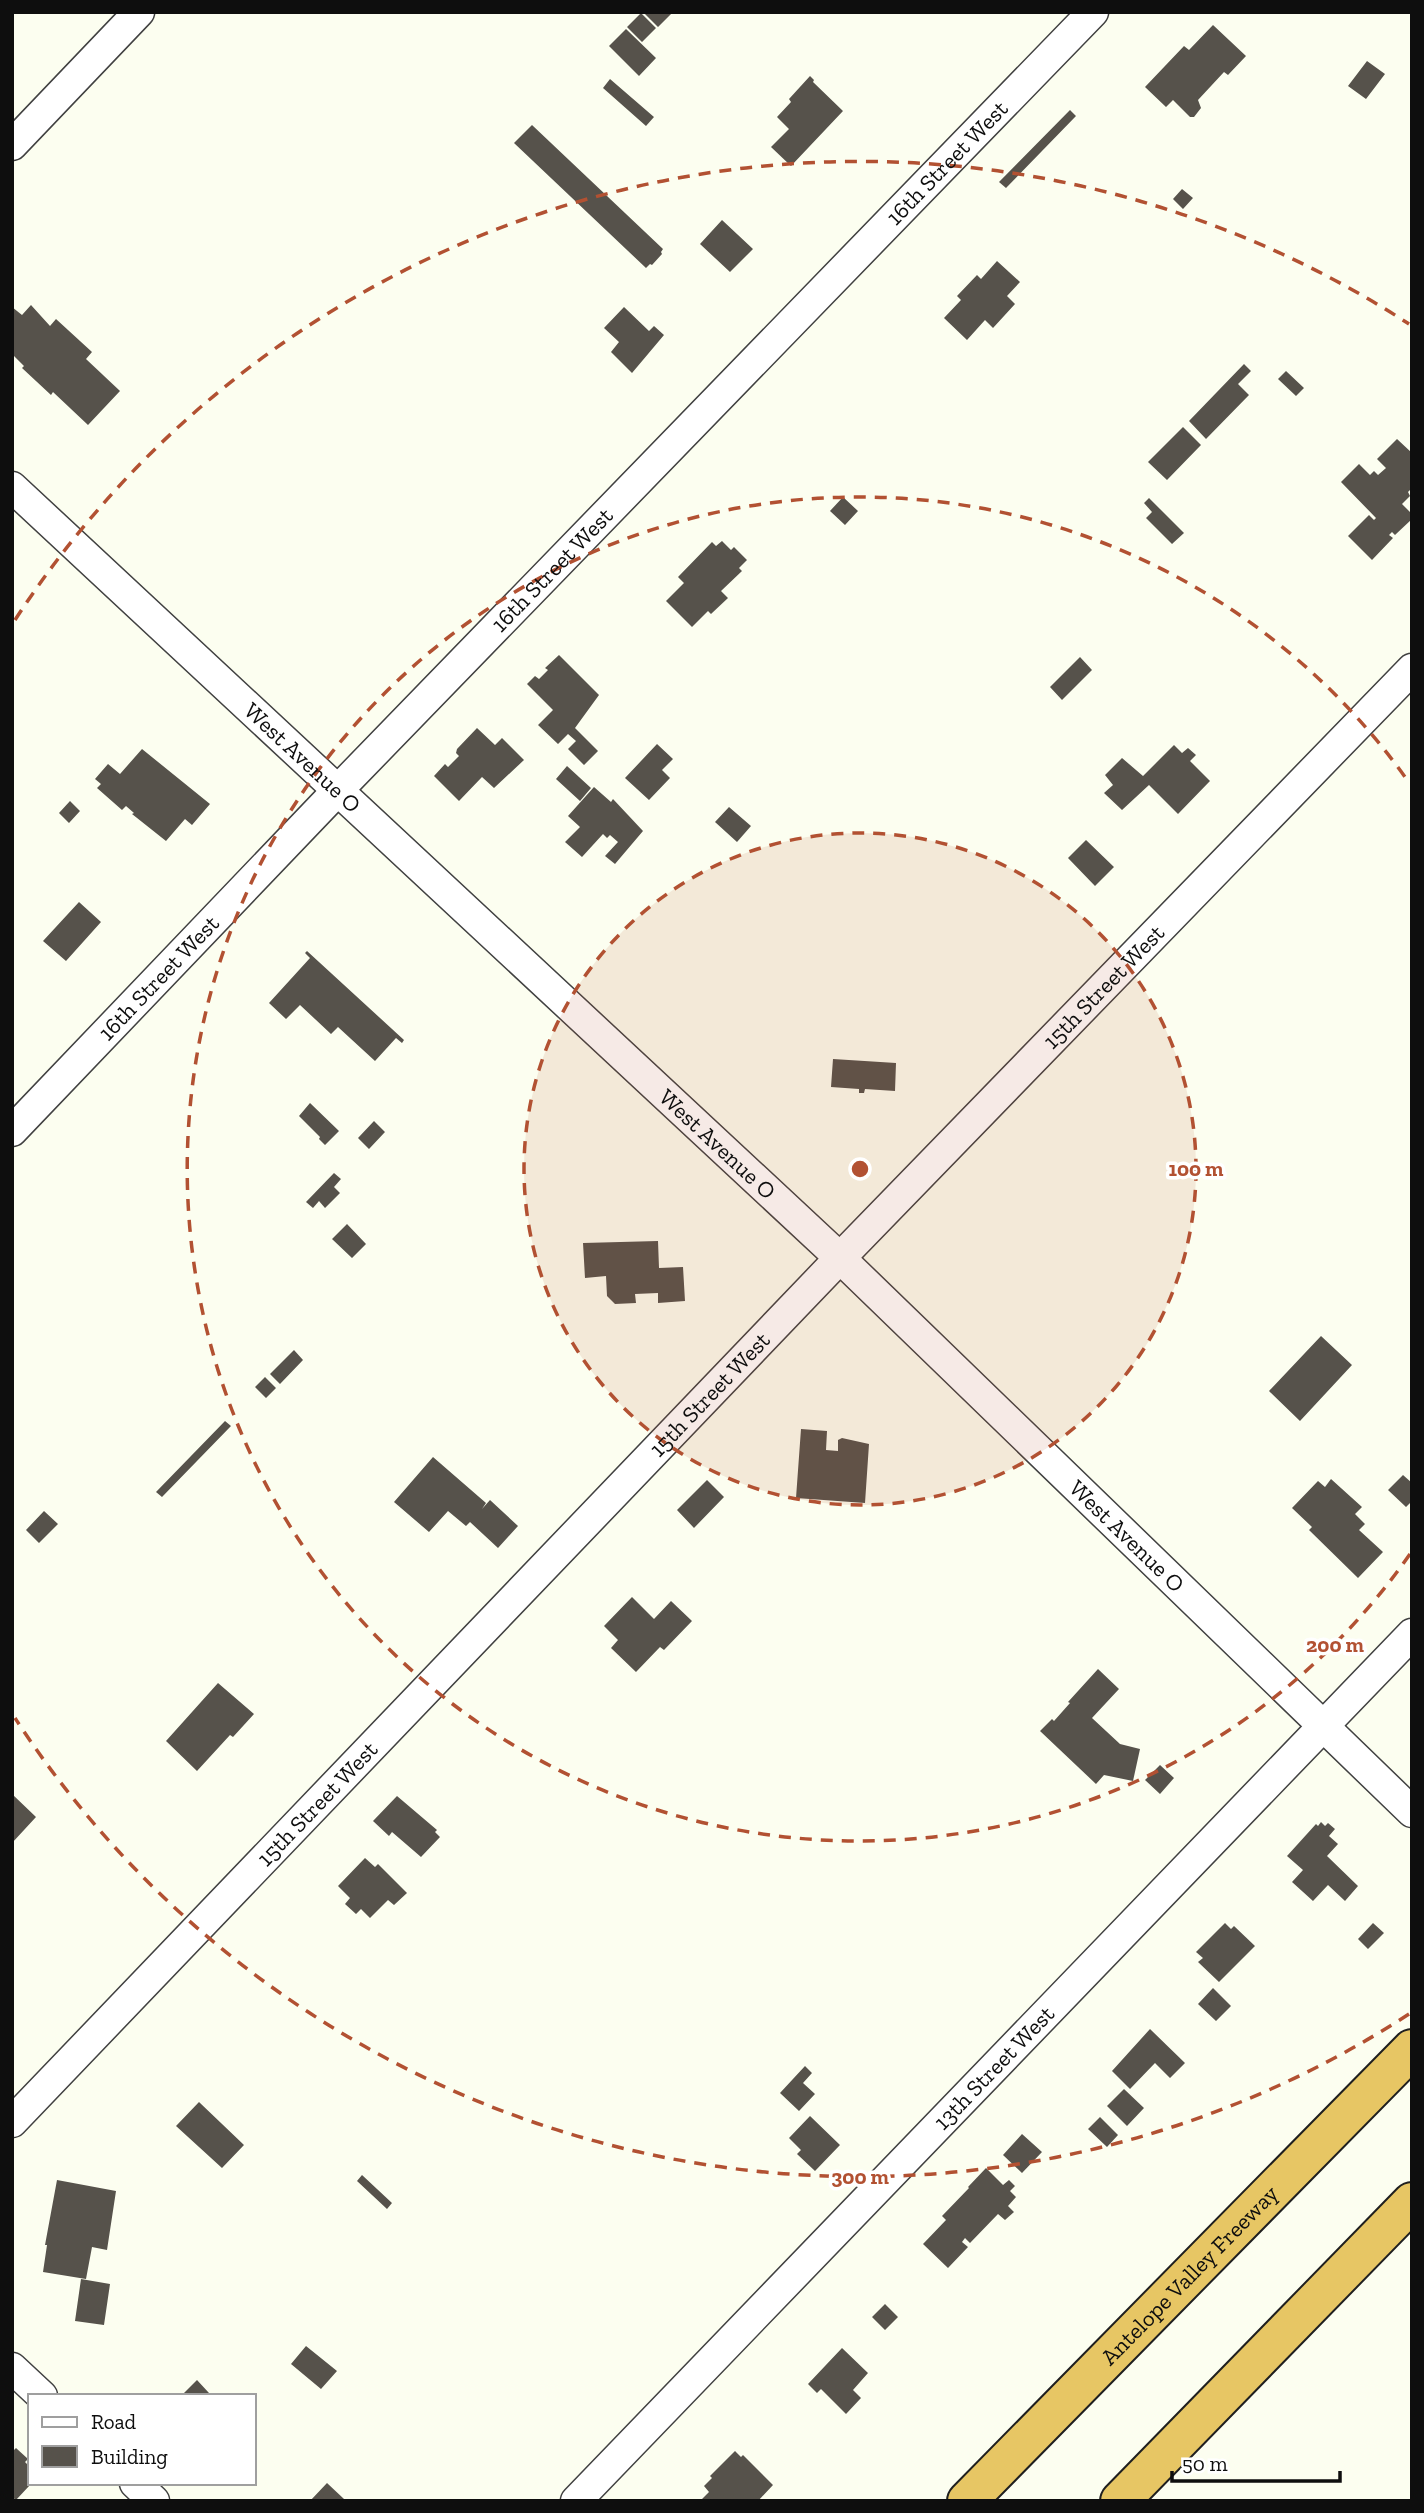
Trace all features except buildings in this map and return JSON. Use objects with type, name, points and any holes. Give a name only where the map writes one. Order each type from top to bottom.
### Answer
[{"type":"highway","name":"Antelope Valley Freeway","points":[[967,2501],[1412,2049]]},
{"type":"highway","points":[[1121,2501],[1412,2202]]},
{"type":"street","points":[[12,145],[139,12]]},
{"type":"street","name":"16th Street West","points":[[12,1130],[1093,12]]},
{"type":"street","name":"West Avenue O","points":[[12,486],[840,1258],[1412,1812]]},
{"type":"street","name":"15th Street West","points":[[12,2122],[840,1258],[1412,670]]},
{"type":"street","name":"13th Street West","points":[[576,2501],[1412,1633]]},
{"type":"street","points":[[12,2368],[40,2394]]},
{"type":"street","points":[[137,2485],[154,2501]]}]
